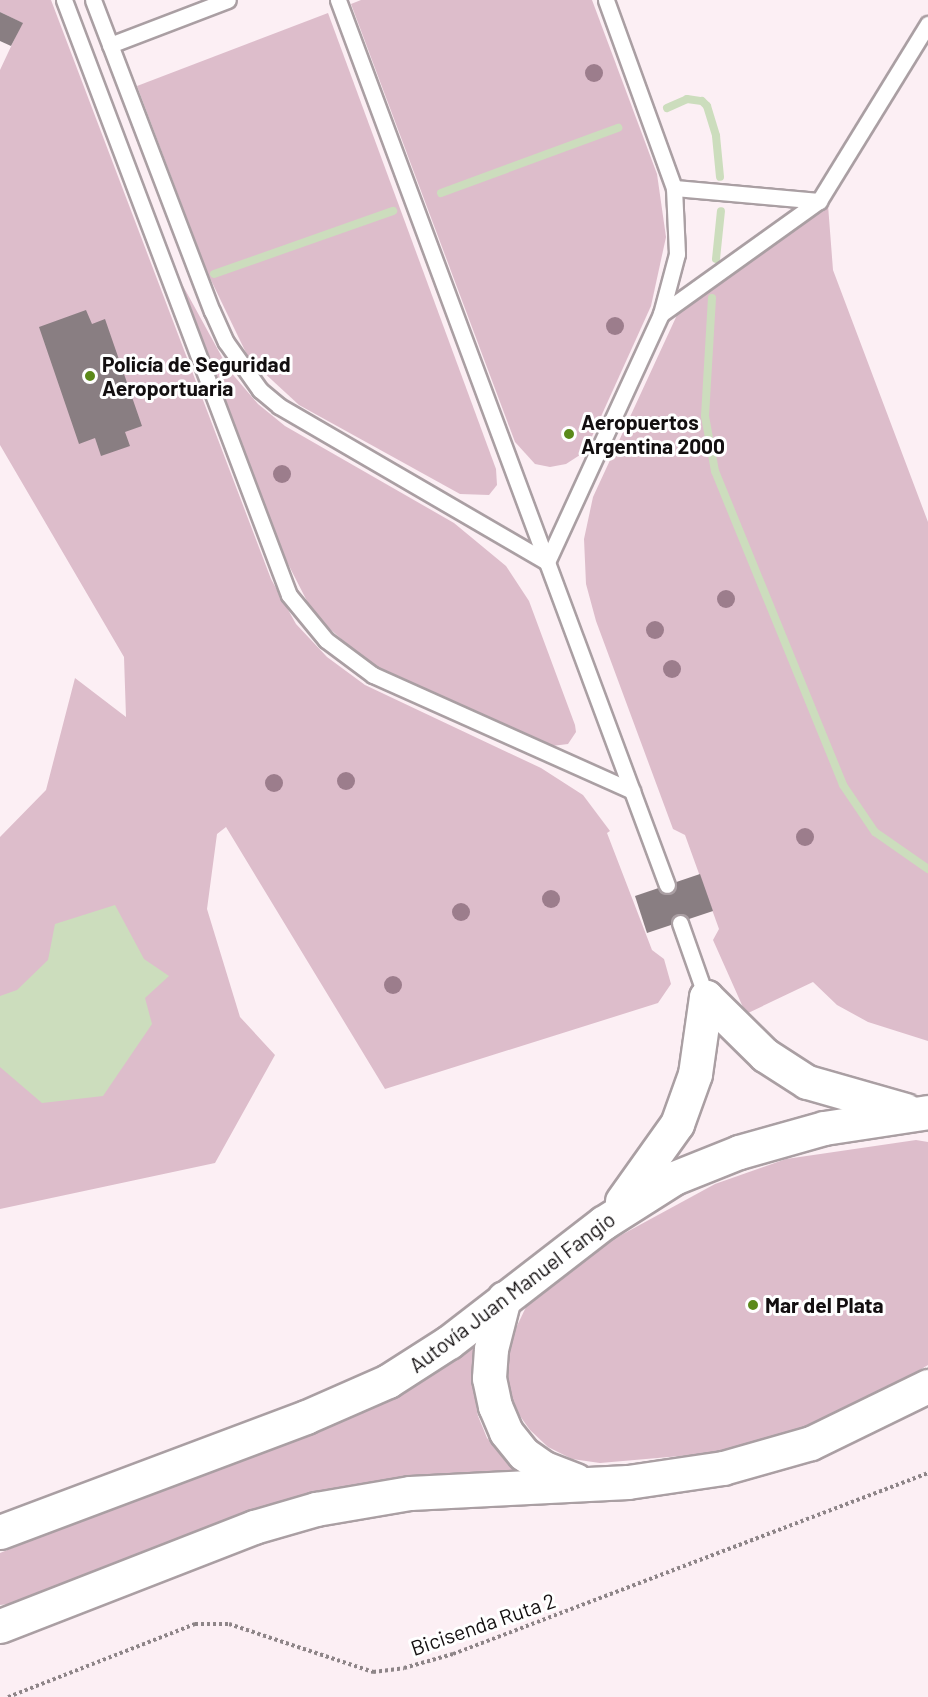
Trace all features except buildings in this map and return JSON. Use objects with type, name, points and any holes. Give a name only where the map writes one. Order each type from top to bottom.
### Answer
[{"type":"highway","points":[[706,997],[765,1055],[807,1082],[923,1113]]},
{"type":"highway","points":[[603,1223],[643,1174],[677,1124],[695,1074],[706,997]]},
{"type":"highway","name":"Autovía Juan Manuel Fangio","points":[[0,1532],[360,1395],[420,1364],[603,1223],[674,1178],[739,1152],[824,1128],[923,1113]]},
{"type":"highway","points":[[504,1298],[491,1349],[489,1378],[495,1406],[506,1432],[525,1454],[544,1468],[588,1484]]},
{"type":"highway","points":[[0,1626],[254,1527],[316,1509],[410,1492],[588,1484],[671,1477],[770,1456],[848,1428],[928,1386]]},
{"type":"lane","points":[[64,0],[289,595],[326,640],[373,675],[632,791]]},
{"type":"lane","points":[[93,0],[212,311],[226,342],[260,390],[279,406],[547,562]]},
{"type":"lane","points":[[110,45],[228,0]]},
{"type":"lane","points":[[338,0],[667,885]]},
{"type":"lane","points":[[547,562],[661,314],[677,254],[674,188],[606,0]]},
{"type":"lane","points":[[661,314],[819,201],[928,24]]},
{"type":"lane","points":[[674,188],[819,201]]},
{"type":"lane","points":[[680,922],[706,997]]},
{"type":"path","name":"Bicisenda Ruta 2","points":[[8,1697],[195,1624],[229,1624],[373,1672],[404,1668],[453,1654],[928,1473]]},
{"type":"shaded area","points":[[0,0],[51,0],[271,579],[296,624],[327,657],[365,685],[541,768],[583,795],[610,831],[607,833],[652,950],[664,959],[671,984],[658,1003],[385,1089],[226,827],[217,834],[207,909],[240,1017],[275,1055],[215,1163],[0,1209],[0,837],[46,790],[75,678],[126,717],[124,657],[0,445],[0,70],[22,23],[0,12]]},
{"type":"shaded area","points":[[361,0],[592,0],[657,174],[666,237],[651,306],[589,443],[583,453],[566,464],[550,467],[535,464],[515,442],[351,4]]},
{"type":"shaded area","points":[[328,13],[496,469],[497,485],[489,495],[460,494],[299,405],[249,359],[208,274],[137,86]]},
{"type":"shaded area","points":[[828,205],[833,270],[928,522],[928,1041],[868,1022],[837,1005],[813,982],[746,1014],[713,940],[719,929],[685,835],[673,829],[596,621],[586,584],[584,539],[593,497],[677,315]]},
{"type":"shaded area","points":[[182,284],[229,370],[258,404],[285,426],[454,523],[506,566],[529,601],[575,725],[576,732],[568,744],[552,746],[541,742],[389,673],[365,660],[322,622],[308,603],[286,560]]},
{"type":"shaded area","points":[[115,905],[144,959],[169,976],[145,998],[152,1024],[103,1096],[42,1103],[0,1067],[0,996],[17,990],[48,960],[55,924]]},
{"type":"shaded area","points":[[916,1140],[928,1142],[928,1365],[869,1400],[818,1423],[715,1453],[600,1463],[572,1459],[548,1447],[530,1430],[515,1409],[507,1383],[506,1358],[514,1332],[527,1305],[601,1246],[715,1184],[786,1159]]},
{"type":"shaded area","points":[[475,1340],[474,1392],[478,1416],[487,1438],[520,1475],[454,1476],[18,1603],[0,1605],[0,1553],[32,1540],[52,1525]]},
{"type":"waterway","points":[[667,108],[687,99],[702,101],[707,106],[716,136],[720,177]]},
{"type":"waterway","points":[[441,193],[618,128]]},
{"type":"waterway","points":[[214,274],[393,211]]},
{"type":"waterway","points":[[716,259],[721,211]]},
{"type":"waterway","points":[[712,298],[705,416],[715,471],[843,785],[875,832],[928,869]]},
{"type":"place","name":"Policía de Seguridad Aeroportuaria","points":[[90,376]]},
{"type":"place","name":"Aeropuertos Argentina 2000","points":[[569,434]]},
{"type":"place","name":"Mar del Plata","points":[[753,1305]]}]
